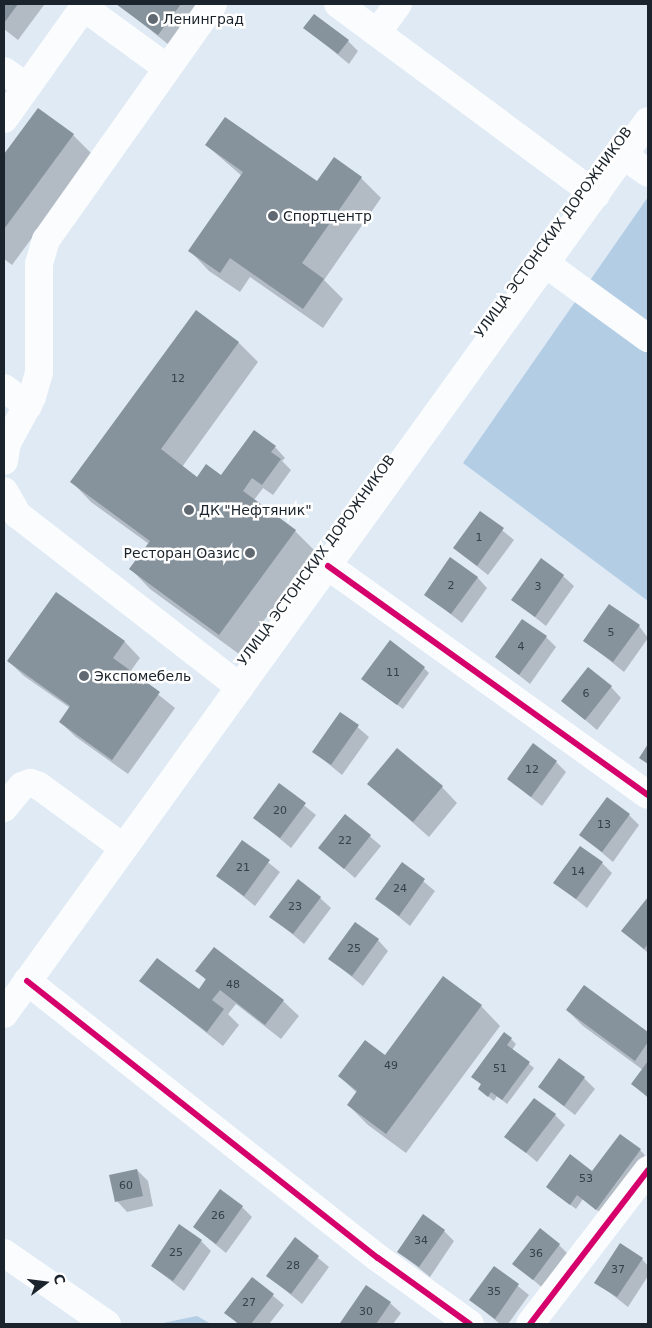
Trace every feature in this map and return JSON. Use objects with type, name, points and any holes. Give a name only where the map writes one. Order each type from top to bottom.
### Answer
[{"type":"street","points":[[4,461],[7,443],[28,406],[39,372],[39,264],[46,240],[213,4]]},
{"type":"street","points":[[338,4],[596,195]]},
{"type":"street","points":[[377,33],[398,4]]},
{"type":"street","points":[[4,119],[86,6],[167,68]]},
{"type":"street","points":[[4,71],[27,87]]},
{"type":"street","name":"УЛИЦА ЭСТОНСКИХ ДОРОЖНИКОВ","points":[[4,1014],[648,121]]},
{"type":"street","points":[[624,156],[648,173]]},
{"type":"street","points":[[546,264],[648,338]]},
{"type":"street","points":[[4,388],[28,406]]},
{"type":"street","points":[[4,491],[18,515],[240,687]]},
{"type":"street","points":[[328,566],[648,795]]},
{"type":"street","points":[[4,808],[22,786],[39,786],[124,848]]},
{"type":"street","points":[[28,981],[378,1258],[470,1324]]},
{"type":"street","points":[[530,1324],[648,1170]]},
{"type":"street","points":[[4,1253],[107,1324]]},
{"type":"shaded area","points":[[648,197],[648,601],[463,463]]},
{"type":"shaded area","points":[[197,1316],[211,1324],[163,1324],[163,1323]]},
{"type":"building","points":[[4,4],[18,4],[4,23]]},
{"type":"building","name":"Ленинград","points":[[116,4],[181,4],[158,35]]},
{"type":"building","points":[[314,14],[349,40],[338,54],[303,28]]},
{"type":"building","points":[[38,108],[74,134],[4,229],[4,154]]},
{"type":"building","name":"Спортцентр","points":[[225,117],[317,181],[334,157],[362,177],[302,263],[324,279],[303,309],[230,258],[220,273],[188,251],[243,172],[205,145]]},
{"type":"building","name":"ДК \"Нефтяник\"","points":[[196,310],[239,342],[161,449],[197,477],[206,464],[221,475],[254,430],[276,446],[271,452],[281,459],[262,485],[252,478],[243,491],[296,530],[219,635],[129,569],[150,541],[70,482]]},
{"type":"building","points":[[480,511],[504,528],[477,566],[453,548]]},
{"type":"building","points":[[450,557],[478,577],[451,614],[424,595]]},
{"type":"building","points":[[541,558],[564,575],[535,617],[511,600]]},
{"type":"building","name":"Экспомебель","points":[[56,592],[125,641],[113,658],[160,692],[112,760],[59,722],[70,706],[7,661]]},
{"type":"building","points":[[609,604],[640,625],[613,662],[583,641]]},
{"type":"building","points":[[522,619],[547,636],[519,675],[495,657]]},
{"type":"building","points":[[390,640],[425,667],[397,705],[361,679]]},
{"type":"building","points":[[588,667],[612,686],[585,720],[561,701]]},
{"type":"building","points":[[340,712],[359,725],[331,765],[312,752]]},
{"type":"building","points":[[533,743],[557,761],[531,797],[507,779]]},
{"type":"building","points":[[648,744],[648,764],[639,758]]},
{"type":"building","points":[[397,748],[443,786],[413,822],[367,784]]},
{"type":"building","points":[[279,783],[306,803],[280,838],[253,818]]},
{"type":"building","points":[[607,797],[630,814],[602,852],[579,835]]},
{"type":"building","points":[[345,814],[371,835],[344,869],[318,848]]},
{"type":"building","points":[[242,840],[270,860],[244,896],[216,876]]},
{"type":"building","points":[[580,846],[603,862],[576,899],[553,883]]},
{"type":"building","points":[[402,862],[425,879],[399,916],[375,899]]},
{"type":"building","points":[[298,879],[321,897],[293,934],[269,917]]},
{"type":"building","points":[[648,897],[648,944],[644,949],[621,931]]},
{"type":"building","points":[[355,922],[379,939],[352,976],[328,959]]},
{"type":"building","points":[[214,947],[284,1000],[265,1025],[220,990],[212,1000],[224,1009],[207,1032],[139,981],[157,958],[199,989],[206,979],[195,971]]},
{"type":"building","points":[[443,976],[482,1005],[386,1134],[347,1105],[357,1091],[338,1076],[365,1040],[385,1055]]},
{"type":"building","points":[[584,985],[648,1032],[648,1042],[635,1061],[566,1010]]},
{"type":"building","points":[[504,1032],[512,1038],[507,1045],[530,1062],[502,1100],[491,1092],[488,1097],[478,1089],[481,1084],[471,1077]]},
{"type":"building","points":[[559,1058],[585,1077],[564,1106],[538,1087]]},
{"type":"building","points":[[648,1061],[648,1097],[631,1084]]},
{"type":"building","points":[[534,1098],[556,1114],[526,1153],[504,1137]]},
{"type":"building","points":[[620,1134],[641,1149],[596,1210],[577,1195],[570,1205],[546,1187],[570,1154],[592,1171]]},
{"type":"building","points":[[137,1169],[143,1196],[115,1202],[109,1175]]},
{"type":"building","points":[[220,1189],[243,1206],[216,1244],[193,1227]]},
{"type":"building","points":[[423,1214],[445,1230],[419,1267],[397,1252]]},
{"type":"building","points":[[179,1224],[202,1240],[173,1281],[151,1266]]},
{"type":"building","points":[[540,1228],[560,1244],[533,1280],[512,1264]]},
{"type":"building","points":[[295,1237],[319,1256],[291,1294],[266,1276]]},
{"type":"building","points":[[620,1243],[643,1258],[617,1297],[594,1283]]},
{"type":"building","points":[[494,1266],[519,1284],[495,1319],[469,1300]]},
{"type":"building","points":[[252,1277],[274,1294],[251,1324],[239,1324],[224,1313]]},
{"type":"building","points":[[366,1285],[391,1302],[376,1324],[340,1323]]},
{"type":"cycle path","points":[[328,566],[648,795]]},
{"type":"cycle path","points":[[27,981],[378,1258],[470,1324]]},
{"type":"cycle path","points":[[530,1324],[648,1170]]},
{"type":"place","name":"Ленинград","points":[[153,19]]},
{"type":"place","name":"Спортцентр","points":[[273,216]]},
{"type":"place","name":"ДК \"Нефтяник\"","points":[[189,510]]},
{"type":"place","name":"Ресторан Оазис","points":[[250,553]]},
{"type":"place","name":"Экспомебель","points":[[84,676]]}]
